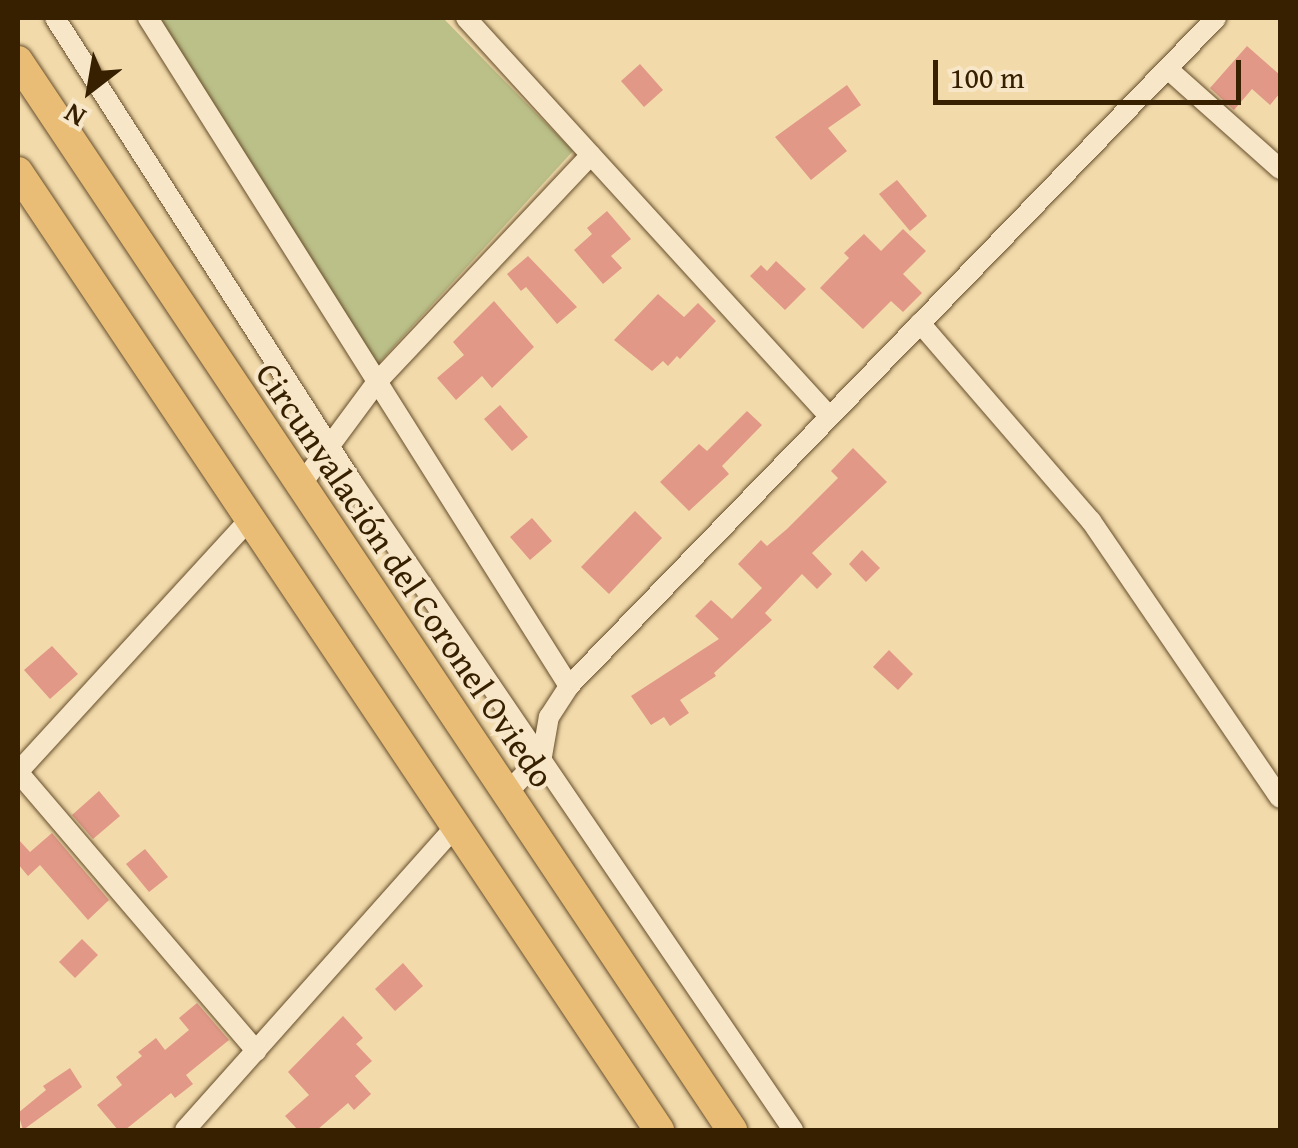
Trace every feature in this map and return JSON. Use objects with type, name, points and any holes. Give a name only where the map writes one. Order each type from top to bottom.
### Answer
[{"type":"highway","name":"Circunvalación del Coronel Oviedo","points":[[18,61],[732,1130]]},
{"type":"highway","points":[[18,172],[658,1130]]},
{"type":"street","points":[[55,18],[331,445],[792,1130]]},
{"type":"street","points":[[148,18],[569,686]]},
{"type":"street","points":[[466,18],[829,416]]},
{"type":"street","points":[[506,795],[542,756],[549,717],[569,686],[1216,18]]},
{"type":"street","points":[[1169,70],[1280,169]]},
{"type":"street","points":[[300,486],[377,382],[591,155]]},
{"type":"street","points":[[920,324],[1092,520],[1280,798]]},
{"type":"street","points":[[251,518],[18,772],[256,1051]]},
{"type":"street","points":[[184,1130],[456,826]]},
{"type":"green space","points":[[160,18],[443,18],[573,151],[377,365]]},
{"type":"building","points":[[1247,46],[1280,75],[1280,93],[1270,105],[1252,89],[1234,110],[1210,88]]},
{"type":"building","points":[[640,64],[663,90],[644,107],[621,81]]},
{"type":"building","points":[[847,85],[861,105],[828,128],[847,151],[811,180],[775,137]]},
{"type":"building","points":[[897,180],[927,216],[910,231],[879,194]]},
{"type":"building","points":[[607,211],[631,239],[611,256],[622,268],[603,284],[574,250],[592,234],[587,228]]},
{"type":"building","points":[[903,229],[926,251],[903,274],[922,293],[903,312],[891,301],[863,329],[820,288],[849,258],[844,253],[864,234],[881,251]]},
{"type":"building","points":[[528,256],[577,307],[557,324],[526,287],[521,291],[507,274]]},
{"type":"building","points":[[776,261],[806,289],[785,310],[750,276],[761,265],[767,271]]},
{"type":"building","points":[[658,294],[684,317],[698,303],[716,321],[680,359],[677,356],[668,366],[663,361],[652,371],[614,340]]},
{"type":"building","points":[[494,301],[534,347],[492,388],[482,376],[456,400],[437,378],[464,355],[453,342]]},
{"type":"building","points":[[500,405],[528,437],[512,451],[484,419]]},
{"type":"building","points":[[747,411],[762,425],[722,466],[729,474],[689,511],[660,482],[699,444],[707,451]]},
{"type":"building","points":[[853,448],[887,482],[812,553],[832,574],[817,589],[802,574],[765,613],[772,620],[714,673],[716,676],[680,700],[689,713],[670,726],[664,717],[651,725],[631,696],[719,639],[695,616],[711,600],[732,619],[762,588],[738,564],[761,540],[767,546],[787,529],[838,478],[831,471]]},
{"type":"building","points":[[635,511],[662,538],[609,594],[581,567]]},
{"type":"building","points":[[532,518],[552,541],[530,560],[510,537]]},
{"type":"building","points":[[862,550],[880,568],[866,582],[849,564]]},
{"type":"building","points":[[52,646],[78,674],[50,699],[24,670]]},
{"type":"building","points":[[889,650],[913,674],[898,690],[873,667]]},
{"type":"building","points":[[99,791],[120,816],[93,839],[72,815]]},
{"type":"building","points":[[52,833],[109,900],[88,920],[40,865],[28,876],[18,864],[18,839],[30,852]]},
{"type":"building","points":[[145,849],[168,877],[149,892],[126,864]]},
{"type":"building","points":[[82,939],[98,955],[75,978],[59,962]]},
{"type":"building","points":[[403,963],[423,986],[395,1011],[375,989]]},
{"type":"building","points":[[197,1003],[229,1040],[186,1075],[193,1084],[175,1098],[171,1093],[125,1130],[118,1130],[97,1105],[122,1085],[116,1077],[142,1056],[138,1052],[156,1038],[165,1050],[189,1030],[179,1018]]},
{"type":"building","points":[[343,1016],[363,1038],[356,1044],[372,1061],[355,1076],[371,1094],[354,1110],[348,1103],[317,1130],[298,1130],[285,1116],[309,1095],[288,1072]]},
{"type":"building","points":[[70,1068],[82,1087],[23,1130],[18,1113],[46,1090],[43,1086]]}]
